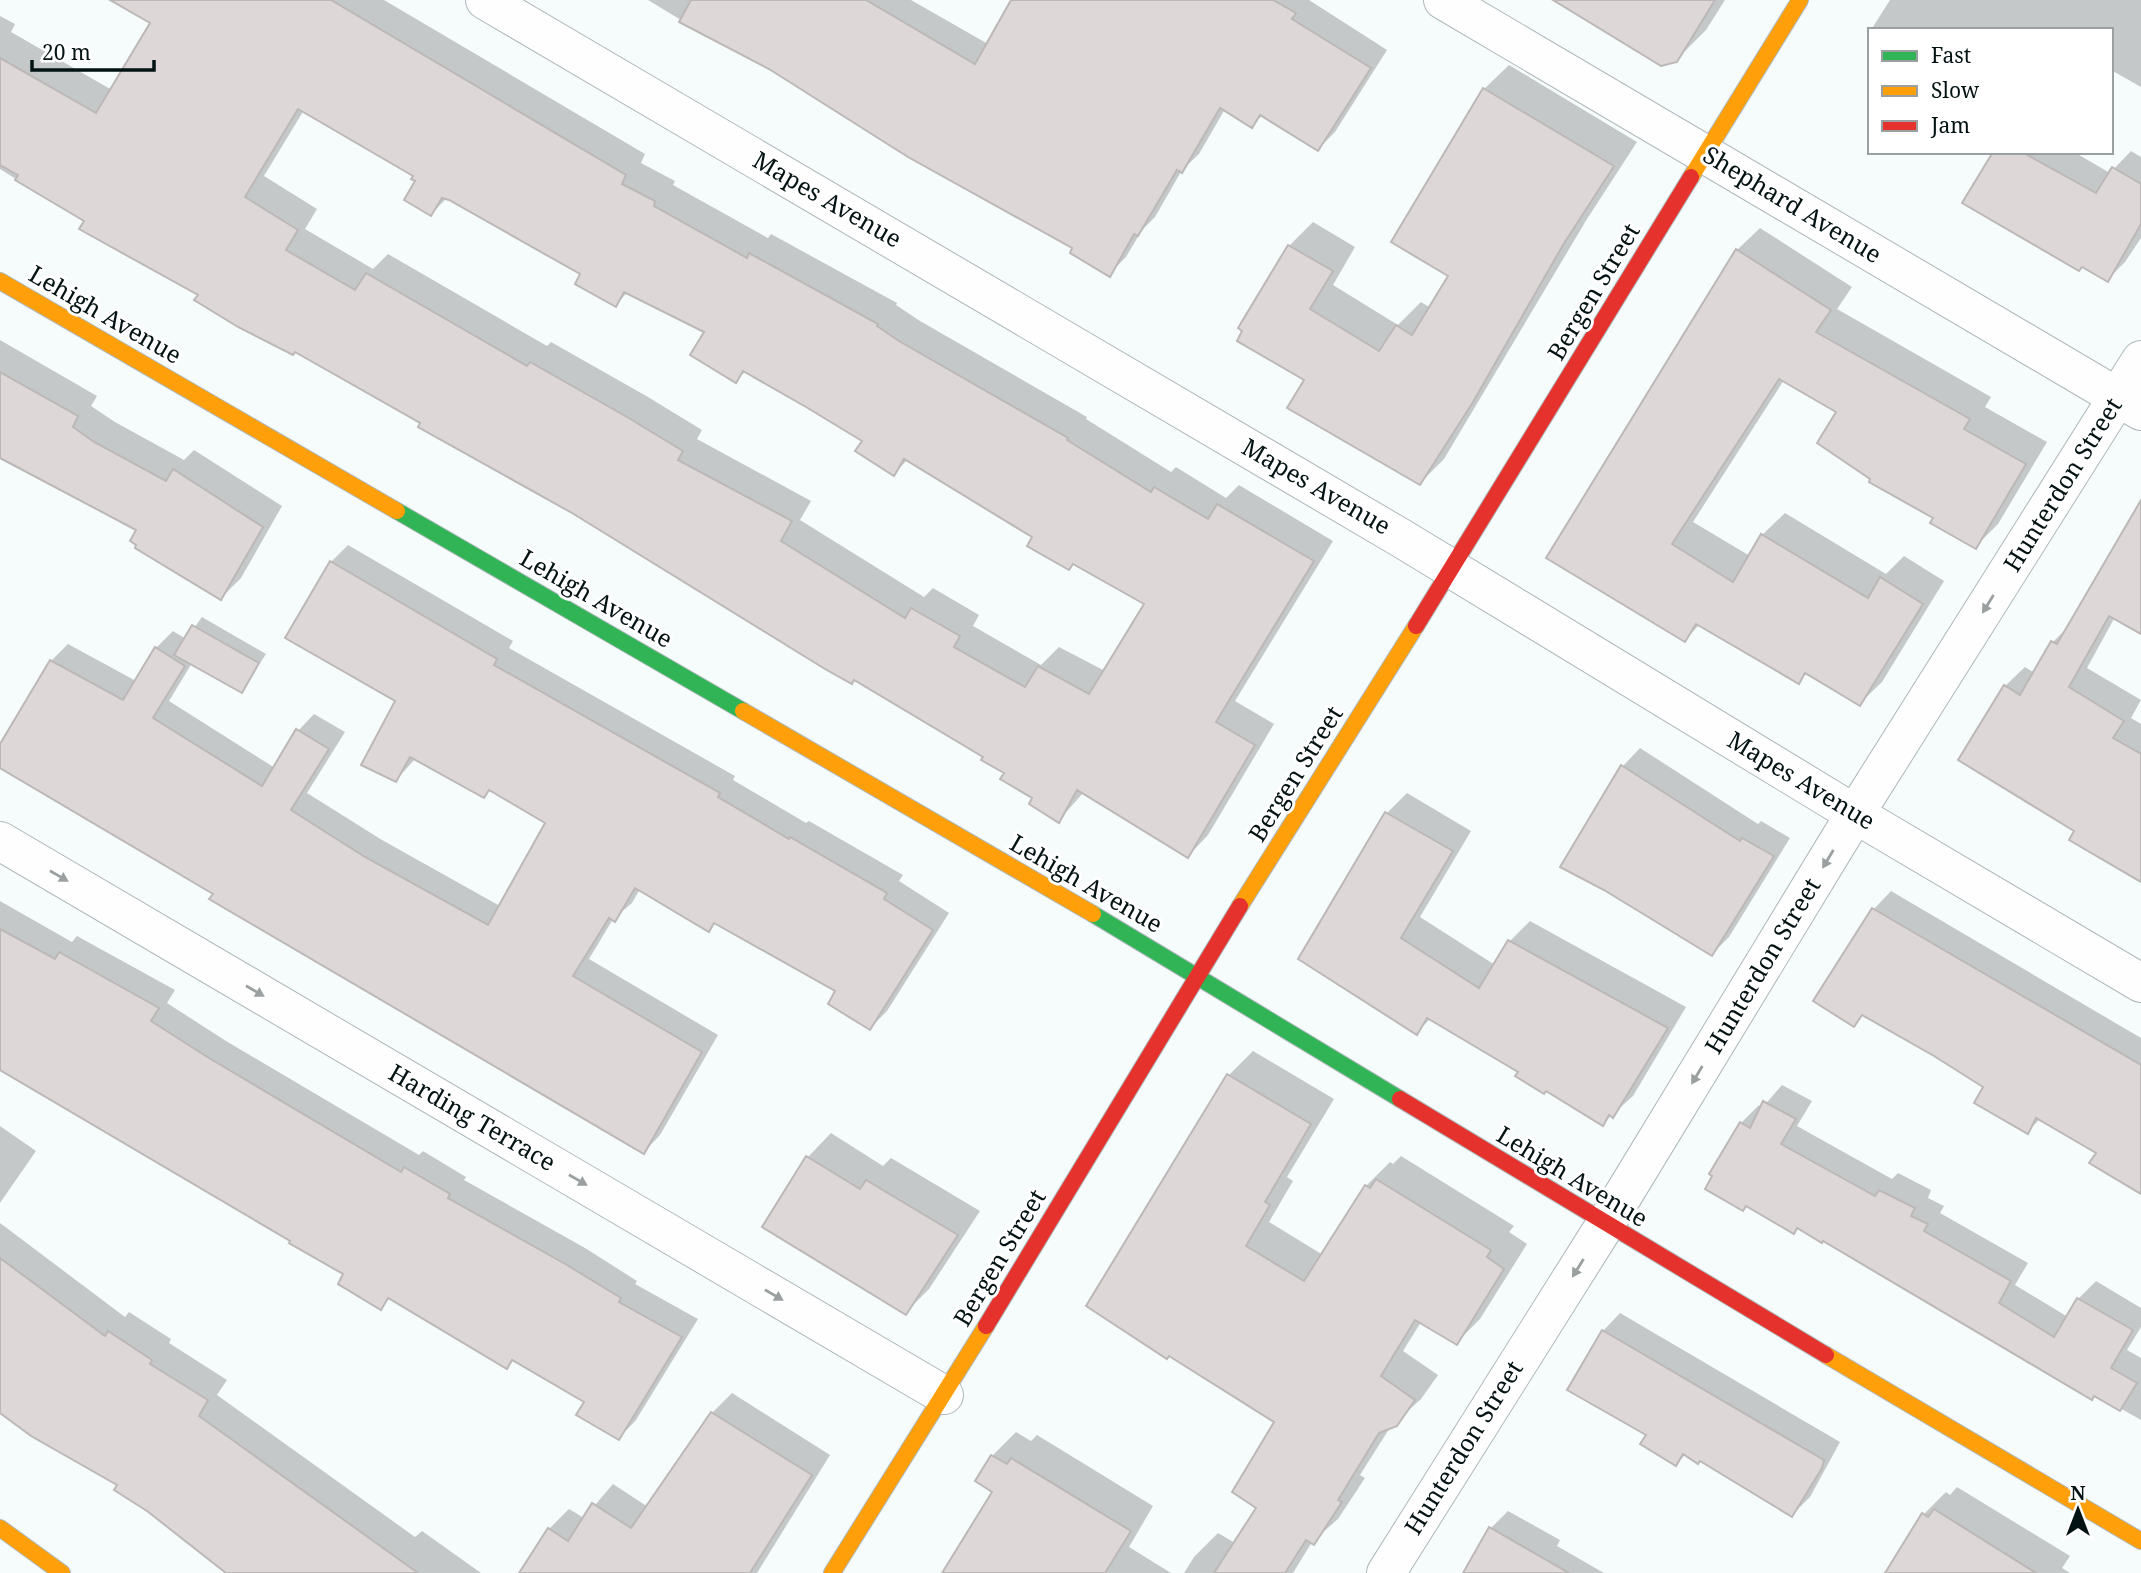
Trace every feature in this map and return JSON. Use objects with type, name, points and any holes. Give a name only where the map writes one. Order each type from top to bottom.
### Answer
[{"type":"street","name":"Mapes Avenue","points":[[485,0],[1451,569],[1855,814],[2141,983]]},
{"type":"street","name":"Shephard Avenue","points":[[1443,0],[2129,405]]},
{"type":"street","name":"Bergen Street","points":[[832,1573],[944,1395],[1197,975],[1451,569],[1800,0]]},
{"type":"street","name":"Lehigh Avenue","points":[[0,281],[1197,975],[1605,1225],[2141,1541]]},
{"type":"street","name":"Hunterdon Street","points":[[1386,1573],[1605,1225],[1855,814],[2129,405],[2141,360]]},
{"type":"street","name":"Harding Terrace","points":[[0,841],[944,1395]]},
{"type":"street","points":[[0,1528],[62,1573]]},
{"type":"building","points":[[110,0],[331,0],[626,175],[622,184],[655,201],[654,206],[747,258],[749,253],[878,324],[877,326],[899,341],[1068,438],[1067,440],[1151,492],[1154,487],[1208,519],[1217,504],[1314,561],[1216,722],[1255,745],[1188,858],[1077,790],[1059,823],[1029,804],[1032,798],[1000,779],[1004,773],[981,760],[983,757],[854,680],[852,684],[825,669],[572,513],[418,427],[420,423],[295,352],[293,355],[238,327],[194,300],[198,295],[79,229],[84,221],[15,180],[18,175],[0,165],[0,58],[96,113],[150,23]],"holes":[[[298,109],[413,176],[411,179],[415,181],[404,200],[431,216],[442,198],[449,200],[580,274],[575,284],[616,307],[624,292],[704,332],[690,355],[736,383],[743,371],[806,407],[862,441],[855,451],[894,476],[904,459],[1032,537],[1027,546],[1069,570],[1073,564],[1144,604],[1089,694],[1038,666],[1025,687],[954,647],[960,636],[911,608],[905,618],[781,541],[792,521],[678,460],[683,451],[627,417],[530,362],[527,366],[366,273],[355,290],[286,250],[298,230],[245,197]]]},
{"type":"building","points":[[691,0],[866,0],[975,64],[1011,0],[1273,0],[1296,13],[1292,19],[1371,68],[1318,151],[1260,115],[1252,128],[1220,108],[1182,173],[1177,170],[1138,236],[1134,234],[1110,277],[1070,253],[1072,248],[908,157],[769,69],[679,22]]},
{"type":"building","points":[[1553,0],[1715,0],[1677,62],[1661,66]]},
{"type":"building","points":[[1483,88],[1614,166],[1563,245],[1473,402],[1420,485],[1287,408],[1304,380],[1237,341],[1242,331],[1238,328],[1288,245],[1333,271],[1310,309],[1379,351],[1396,325],[1412,335],[1448,276],[1391,242]]},
{"type":"building","points":[[1992,154],[2026,154],[2096,193],[2112,167],[2141,184],[2141,224],[2108,282],[2082,267],[2079,271],[1962,203]]},
{"type":"building","points":[[1736,249],[1831,310],[1816,332],[1970,419],[1964,429],[2026,464],[1976,549],[1930,523],[1933,518],[1869,482],[1870,479],[1817,443],[1836,412],[1779,379],[1672,544],[1733,582],[1761,534],[1868,598],[1880,577],[1923,604],[1860,706],[1805,673],[1799,684],[1696,624],[1685,642],[1546,558]]},
{"type":"building","points":[[0,372],[78,416],[73,427],[94,442],[166,481],[173,469],[263,527],[221,600],[135,548],[136,545],[130,541],[136,530],[0,458]]},
{"type":"building","points":[[2141,500],[2141,634],[2109,616],[2069,687],[2124,721],[2113,738],[2141,754],[2141,882],[2069,840],[2074,831],[1958,760],[2004,685],[2020,695],[2051,641],[2057,644]]},
{"type":"building","points":[[330,561],[497,659],[494,665],[720,793],[718,797],[887,893],[884,899],[933,930],[870,1030],[828,1004],[835,991],[714,923],[709,932],[635,888],[615,922],[609,918],[573,976],[702,1052],[644,1154],[209,899],[213,894],[0,768],[0,744],[50,660],[123,700],[155,647],[185,666],[153,718],[262,786],[296,729],[329,749],[291,810],[365,857],[488,925],[545,823],[489,790],[484,798],[410,757],[396,782],[361,765],[395,701],[285,638]]},
{"type":"building","points":[[192,625],[259,663],[242,693],[174,655]]},
{"type":"building","points":[[1621,765],[1740,841],[1742,838],[1774,856],[1712,956],[1604,890],[1560,867]]},
{"type":"building","points":[[1385,812],[1453,851],[1401,938],[1479,988],[1508,940],[1668,1028],[1613,1118],[1609,1115],[1603,1126],[1546,1091],[1544,1094],[1515,1076],[1518,1072],[1427,1018],[1417,1035],[1298,959]]},
{"type":"building","points":[[1872,908],[2141,1065],[2141,1194],[2089,1163],[2096,1153],[2036,1118],[2028,1134],[1974,1103],[1983,1087],[1934,1056],[1862,1015],[1854,1027],[1813,1001]]},
{"type":"building","points":[[0,929],[55,959],[59,952],[159,1008],[151,1021],[209,1058],[401,1172],[404,1167],[450,1194],[448,1198],[567,1265],[621,1298],[619,1302],[682,1337],[619,1440],[576,1415],[584,1402],[512,1360],[507,1369],[388,1298],[381,1310],[338,1284],[343,1274],[0,1070]]},
{"type":"building","points":[[1227,1074],[1311,1124],[1265,1202],[1270,1205],[1246,1246],[1304,1281],[1365,1185],[1370,1188],[1376,1179],[1491,1250],[1487,1257],[1504,1269],[1457,1345],[1415,1320],[1381,1376],[1415,1400],[1397,1426],[1379,1433],[1338,1500],[1342,1502],[1314,1545],[1306,1540],[1285,1573],[1214,1573],[1256,1508],[1232,1492],[1274,1422],[1169,1356],[1167,1359],[1086,1306]]},
{"type":"building","points":[[1763,1101],[1796,1119],[1781,1144],[1875,1196],[1879,1190],[1915,1208],[1911,1216],[1928,1224],[1924,1231],[2011,1281],[1999,1303],[2054,1337],[2077,1298],[2133,1330],[2111,1368],[2137,1383],[2120,1411],[2094,1396],[2092,1400],[1823,1241],[1822,1243],[1797,1228],[1794,1234],[1746,1206],[1743,1211],[1705,1189],[1712,1176],[1709,1174],[1740,1122],[1750,1128]]},
{"type":"building","points":[[806,1156],[860,1189],[866,1180],[958,1235],[906,1315],[762,1227]]},
{"type":"building","points":[[0,1258],[105,1336],[108,1331],[152,1360],[150,1364],[208,1400],[199,1416],[418,1573],[226,1573],[147,1511],[114,1490],[117,1485],[31,1436],[0,1413]]},
{"type":"building","points":[[1602,1330],[1824,1460],[1822,1468],[1792,1517],[1700,1461],[1698,1464],[1683,1454],[1676,1466],[1640,1444],[1646,1435],[1567,1390]]},
{"type":"building","points":[[711,1412],[812,1475],[750,1573],[519,1573],[548,1528],[568,1541],[592,1503],[631,1528]]},
{"type":"building","points":[[991,1455],[1007,1464],[1011,1458],[1131,1531],[1105,1573],[942,1573],[992,1492],[975,1481]]},
{"type":"building","points":[[1934,1509],[2036,1573],[1885,1573],[1922,1513],[1928,1517]]},
{"type":"building","points":[[1489,1527],[1569,1573],[1463,1573]]},
{"type":"traffic: fast","points":[[397,511],[743,711]]},
{"type":"traffic: fast","points":[[1093,914],[1400,1099]]},
{"type":"traffic: slow","points":[[1691,177],[1800,0]]},
{"type":"traffic: slow","points":[[0,281],[397,511]]},
{"type":"traffic: slow","points":[[1240,906],[1416,626]]},
{"type":"traffic: slow","points":[[743,711],[1093,914]]},
{"type":"traffic: slow","points":[[832,1573],[986,1326]]},
{"type":"traffic: slow","points":[[1826,1355],[2141,1541]]},
{"type":"traffic: slow","points":[[0,1528],[62,1573]]},
{"type":"traffic: jam","points":[[1416,626],[1691,177]]},
{"type":"traffic: jam","points":[[986,1326],[1240,906]]},
{"type":"traffic: jam","points":[[1400,1099],[1826,1355]]}]
